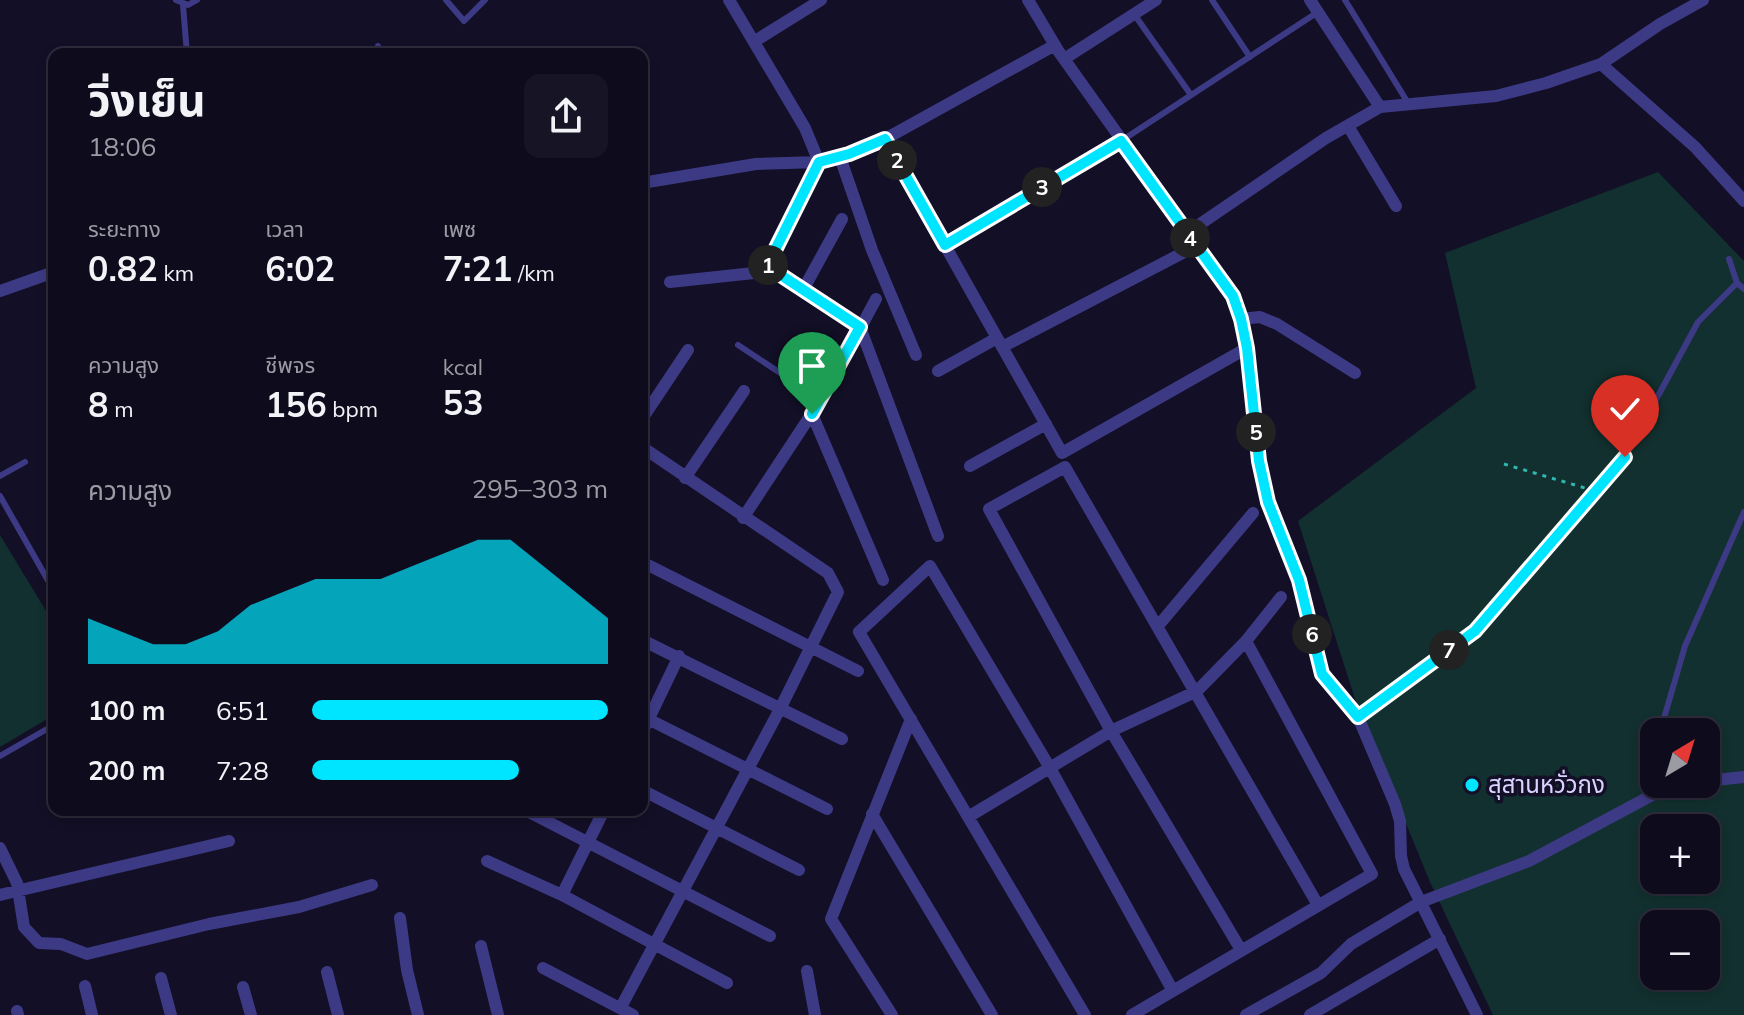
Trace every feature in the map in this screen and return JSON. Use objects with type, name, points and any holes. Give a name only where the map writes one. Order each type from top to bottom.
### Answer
[{"type":"street","points":[[670,282],[763,272],[819,162],[805,128],[729,0]]},
{"type":"street","points":[[755,41],[821,0]]},
{"type":"street","points":[[1028,0],[1064,59],[1233,296],[1247,348],[1259,461],[1268,502],[1299,580],[1322,674],[1358,717],[1398,812],[1404,869],[1477,1015]]},
{"type":"street","points":[[1064,59],[1156,0]]},
{"type":"street","points":[[1310,0],[1380,107]]},
{"type":"street","points":[[1187,233],[1380,107],[1496,96],[1546,83],[1601,64],[1660,24],[1703,0]]},
{"type":"street","points":[[648,182],[756,164],[819,162],[840,157],[885,139],[1055,45]]},
{"type":"street","points":[[1601,64],[1695,147],[1744,201]]},
{"type":"street","points":[[1348,126],[1396,206]]},
{"type":"street","points":[[885,139],[1062,453],[1247,348]]},
{"type":"street","points":[[945,245],[1121,141]]},
{"type":"street","points":[[840,157],[872,250],[916,355]]},
{"type":"street","points":[[803,290],[842,219]]},
{"type":"street","points":[[938,371],[1196,246]]},
{"type":"street","points":[[767,266],[860,327],[938,536]]},
{"type":"street","points":[[0,291],[48,276]]},
{"type":"street","points":[[743,518],[821,400],[876,299]]},
{"type":"street","points":[[1241,319],[1266,319],[1355,373]]},
{"type":"street","points":[[648,410],[688,350]]},
{"type":"street","points":[[685,478],[744,391]]},
{"type":"street","points":[[812,414],[883,580]]},
{"type":"street","points":[[970,466],[1046,424]]},
{"type":"street","points":[[621,1007],[780,709],[838,592],[828,573],[648,451]]},
{"type":"street","points":[[1241,950],[1111,731],[989,509],[1065,467],[1318,905]]},
{"type":"street","points":[[1158,626],[1253,513]]},
{"type":"street","points":[[648,565],[858,671]]},
{"type":"street","points":[[1085,1015],[859,632],[930,566],[1050,768],[1173,991]]},
{"type":"street","points":[[968,817],[1111,731],[1197,691],[1246,641],[1281,597]]},
{"type":"street","points":[[1132,1015],[1372,874],[1246,641]]},
{"type":"street","points":[[648,643],[842,739]]},
{"type":"street","points":[[648,713],[679,656]]},
{"type":"street","points":[[892,1015],[831,919],[911,719]]},
{"type":"street","points":[[648,720],[827,809]]},
{"type":"street","points":[[1720,780],[1744,777]]},
{"type":"street","points":[[648,793],[799,870]]},
{"type":"street","points":[[1246,1015],[1321,973],[1351,944],[1421,902],[1529,861],[1642,798]]},
{"type":"street","points":[[872,814],[992,1015]]},
{"type":"street","points":[[537,816],[770,936]]},
{"type":"street","points":[[562,895],[601,816]]},
{"type":"street","points":[[0,895],[229,841]]},
{"type":"street","points":[[0,848],[19,890],[24,927],[39,943],[61,944],[87,954],[209,924],[299,907],[372,885]]},
{"type":"street","points":[[487,861],[562,895],[727,983]]},
{"type":"street","points":[[400,918],[407,970],[418,1015]]},
{"type":"street","points":[[1310,1015],[1332,1009],[1440,939]]},
{"type":"street","points":[[481,946],[498,1015]]},
{"type":"street","points":[[543,968],[633,1015]]},
{"type":"street","points":[[807,971],[815,1015]]},
{"type":"street","points":[[327,972],[338,1015]]},
{"type":"street","points":[[161,978],[171,1015]]},
{"type":"street","points":[[85,986],[92,1015]]},
{"type":"street","points":[[243,987],[251,1015]]},
{"type":"lane","points":[[176,0],[183,5],[197,0]]},
{"type":"lane","points":[[446,0],[464,21],[485,0]]},
{"type":"lane","points":[[1212,0],[1250,57]]},
{"type":"lane","points":[[1345,0],[1408,103]]},
{"type":"lane","points":[[183,5],[187,48]]},
{"type":"lane","points":[[1121,141],[1318,12]]},
{"type":"lane","points":[[1134,14],[1191,95]]},
{"type":"lane","points":[[1729,259],[1737,283],[1744,289]]},
{"type":"lane","points":[[1358,717],[1475,631],[1625,457],[1698,322],[1737,283]]},
{"type":"lane","points":[[738,345],[821,400]]},
{"type":"lane","points":[[0,476],[25,462]]},
{"type":"lane","points":[[0,496],[48,580]]},
{"type":"lane","points":[[1664,718],[1685,646],[1744,512]]},
{"type":"lane","points":[[0,756],[48,728]]},
{"type":"path","points":[[1504,464],[1583,486],[1594,494]]},
{"type":"green space","points":[[1658,172],[1744,261],[1744,1015],[1493,1015],[1430,882],[1355,699],[1298,521],[1476,388],[1445,253]]},
{"type":"green space","points":[[0,535],[48,614],[48,719],[0,747]]},
{"type":"place","name":"สุสานหวั่วกง","points":[[1472,785]]},
{"type":"route","points":[[812,414],[860,327],[767,266],[819,162],[885,139],[945,245],[1121,141],[1233,296],[1247,348],[1259,461],[1268,502],[1299,580],[1322,674],[1358,717],[1475,631],[1625,457]]}]
